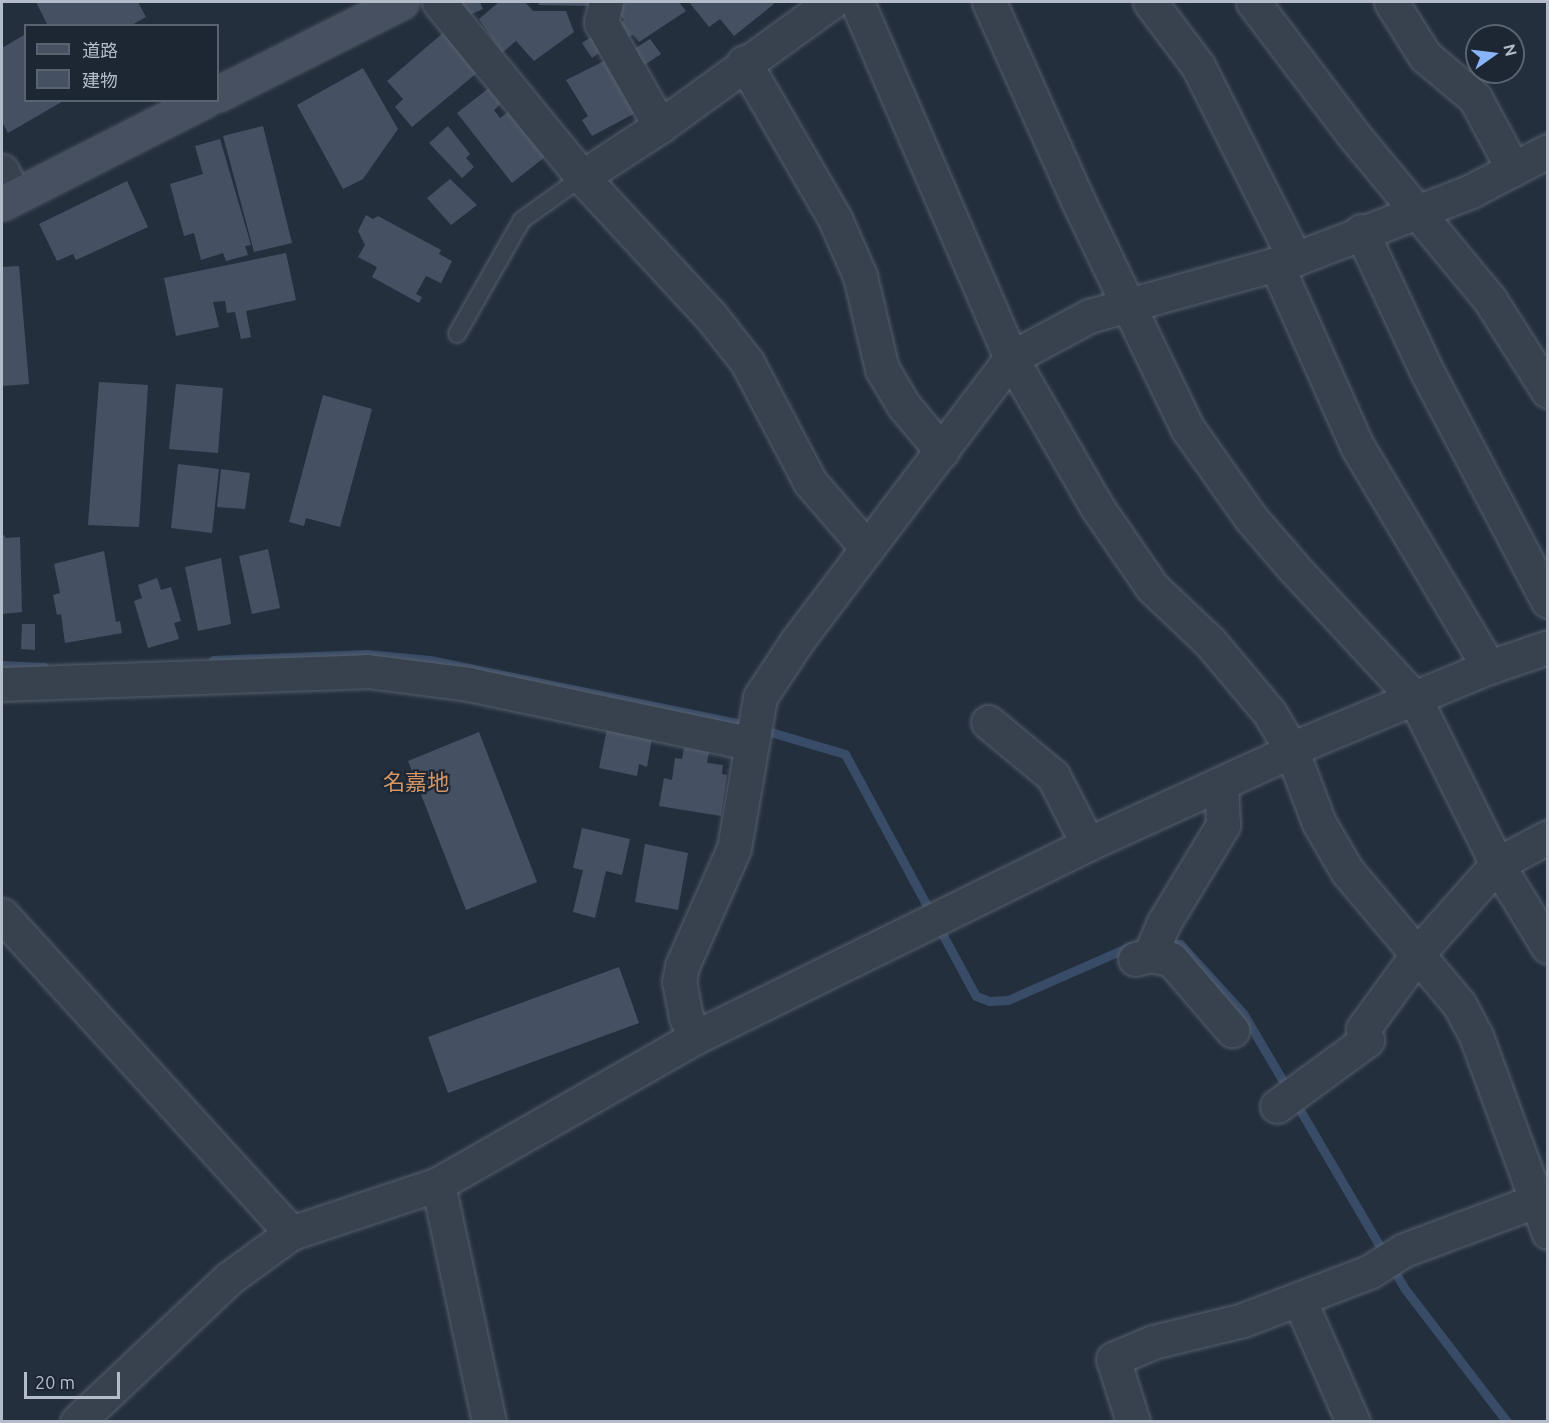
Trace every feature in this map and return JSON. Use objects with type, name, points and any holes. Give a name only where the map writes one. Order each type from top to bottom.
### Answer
[{"type":"main road","points":[[219,93],[401,2]]},
{"type":"main road","points":[[6,190],[200,102]]},
{"type":"street","points":[[439,2],[582,177],[710,315],[747,362],[810,482],[867,548]]},
{"type":"street","points":[[606,2],[601,22],[660,126]]},
{"type":"street","points":[[582,177],[660,126],[744,62],[831,2]]},
{"type":"street","points":[[857,2],[1011,358],[1097,507],[1152,587],[1243,679],[1269,712],[1284,753],[1319,823],[1347,872],[1419,952],[1459,1004],[1476,1036],[1548,1232]]},
{"type":"street","points":[[989,2],[1188,429],[1250,517],[1415,699],[1497,864],[1548,947]]},
{"type":"street","points":[[1150,2],[1198,66],[1286,261],[1357,446],[1489,667]]},
{"type":"street","points":[[1253,2],[1345,124],[1490,300],[1548,390]]},
{"type":"street","points":[[1391,2],[1425,56],[1475,98],[1513,169]]},
{"type":"street","points":[[744,62],[835,219],[860,276],[882,369],[904,406],[942,450]]},
{"type":"street","points":[[696,1037],[686,1017],[679,982],[682,966],[734,848],[760,697],[867,548],[1011,358],[1089,316],[1286,261],[1417,209],[1471,191],[1548,151]]},
{"type":"street","points":[[1361,231],[1426,370],[1548,601]]},
{"type":"street","points":[[77,1422],[228,1279],[291,1233],[438,1184],[696,1037],[1088,844],[1284,753],[1489,667],[1548,647]]},
{"type":"street","points":[[2,684],[367,671],[468,684],[752,744]]},
{"type":"street","points":[[988,722],[1053,776],[1088,844]]},
{"type":"street","points":[[1221,784],[1223,825],[1143,957],[1171,959],[1232,1030]]},
{"type":"street","points":[[1277,1106],[1311,1085],[1367,1040],[1362,1029],[1419,952],[1497,864],[1548,837]]},
{"type":"street","points":[[2,915],[291,1233]]},
{"type":"street","points":[[438,1184],[489,1422]]},
{"type":"street","points":[[1133,1422],[1113,1359],[1154,1342],[1243,1320],[1369,1272],[1404,1250],[1536,1201]]},
{"type":"street","points":[[1299,1299],[1353,1422]]},
{"type":"lane","points":[[457,334],[522,220],[582,177]]},
{"type":"building","points":[[36,2],[138,2],[146,17],[134,24],[47,24]]},
{"type":"building","points":[[463,2],[480,2],[483,9],[465,17],[457,5]]},
{"type":"building","points":[[499,2],[525,2],[533,11],[566,11],[574,32],[534,61],[516,41],[502,53],[479,19]]},
{"type":"building","points":[[538,2],[593,2],[594,6],[539,5]]},
{"type":"building","points":[[626,2],[679,2],[686,11],[639,42],[633,35],[627,38],[617,26],[624,20],[616,10]]},
{"type":"building","points":[[689,2],[772,2],[774,4],[734,36],[720,19],[709,27]]},
{"type":"building","points":[[444,32],[478,72],[412,127],[395,107],[403,99],[387,81]]},
{"type":"building","points":[[597,33],[607,47],[592,58],[582,43]]},
{"type":"building","points":[[24,35],[24,102],[62,102],[8,133],[2,122],[2,48]]},
{"type":"building","points":[[650,39],[661,54],[640,68],[629,52]]},
{"type":"building","points":[[610,58],[639,111],[592,136],[582,120],[588,116],[566,80]]},
{"type":"building","points":[[363,68],[398,129],[363,179],[343,189],[297,105]]},
{"type":"building","points":[[494,84],[506,100],[494,110],[500,118],[509,111],[545,157],[512,183],[457,113]]},
{"type":"building","points":[[263,126],[292,243],[254,252],[223,136]]},
{"type":"building","points":[[448,126],[470,154],[466,158],[474,167],[462,178],[429,143]]},
{"type":"building","points":[[220,139],[251,245],[245,246],[248,255],[226,261],[223,253],[201,260],[194,233],[184,236],[170,184],[203,174],[195,146]]},
{"type":"building","points":[[450,179],[477,205],[451,225],[427,198]]},
{"type":"building","points":[[127,181],[148,227],[76,260],[73,254],[57,261],[39,224]]},
{"type":"building","points":[[366,215],[373,219],[378,216],[441,250],[439,254],[452,261],[441,283],[426,276],[416,294],[422,297],[419,303],[372,277],[377,267],[358,257],[365,245],[358,231]]},
{"type":"building","points":[[286,253],[296,300],[246,311],[251,337],[241,339],[235,312],[227,313],[225,301],[213,302],[219,327],[176,336],[164,278]]},
{"type":"building","points":[[19,266],[29,384],[2,386],[2,267]]},
{"type":"building","points":[[99,382],[148,385],[139,527],[88,525]]},
{"type":"building","points":[[176,384],[223,388],[218,453],[169,449]]},
{"type":"building","points":[[323,395],[372,409],[340,527],[306,518],[304,526],[289,522]]},
{"type":"building","points":[[178,464],[219,469],[212,533],[171,528]]},
{"type":"building","points":[[221,469],[250,473],[245,509],[217,507]]},
{"type":"building","points":[[2,533],[6,538],[20,537],[22,612],[2,614]]},
{"type":"building","points":[[268,549],[280,608],[252,614],[239,556]]},
{"type":"building","points":[[104,551],[116,622],[120,621],[122,633],[65,643],[61,614],[57,615],[53,595],[60,593],[54,564]]},
{"type":"building","points":[[221,558],[231,624],[198,631],[185,567]]},
{"type":"building","points":[[157,578],[161,590],[171,587],[181,621],[174,623],[179,639],[148,648],[134,601],[142,598],[138,585]]},
{"type":"building","points":[[22,624],[35,624],[35,650],[21,649]]},
{"type":"building","points":[[607,729],[652,738],[647,767],[639,764],[637,776],[599,768]]},
{"type":"building","points":[[479,732],[537,882],[466,910],[408,761]]},
{"type":"building","points":[[684,748],[709,752],[707,763],[723,765],[722,774],[727,775],[721,816],[659,806],[664,778],[672,780],[675,758],[682,759]]},
{"type":"building","points":[[582,828],[630,839],[622,875],[606,871],[595,918],[573,912],[583,870],[573,868]]},
{"type":"building","points":[[645,844],[688,853],[678,910],[635,902]]},
{"type":"building","points":[[619,967],[639,1023],[448,1093],[428,1037]]},
{"type":"waterway","points":[[213,660],[367,654],[430,660],[741,724]]},
{"type":"waterway","points":[[2,665],[44,667]]},
{"type":"waterway","points":[[767,731],[845,754],[976,996],[989,1001],[1008,1000],[1131,946]]},
{"type":"waterway","points":[[1166,945],[1180,944],[1243,1013],[1405,1289],[1507,1422]]},
{"type":"district","name":"名嘉地","points":[[416,782]]}]
